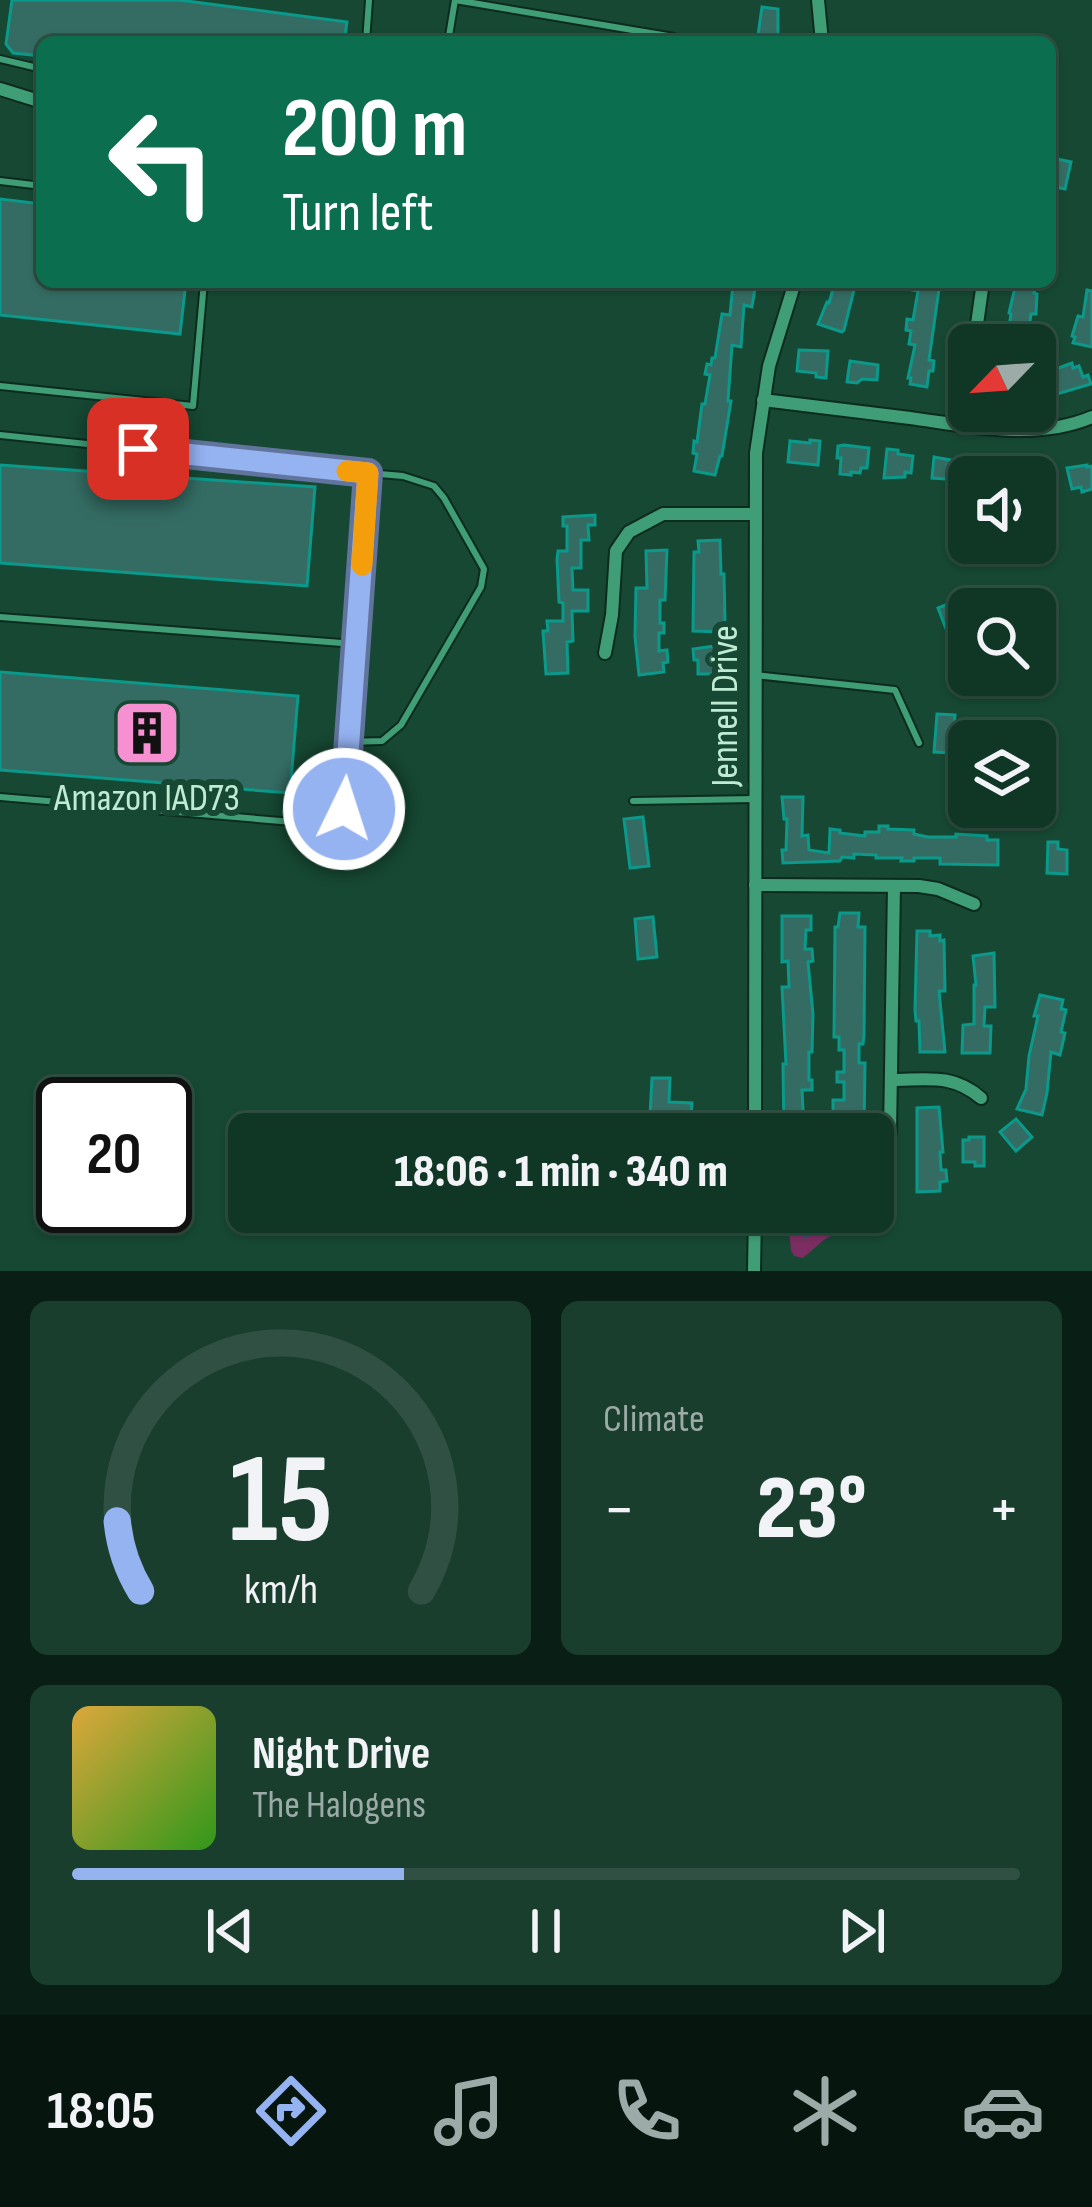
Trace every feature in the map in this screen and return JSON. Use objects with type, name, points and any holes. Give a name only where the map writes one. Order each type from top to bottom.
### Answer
[{"type":"street","points":[[818,0],[821,36]]},
{"type":"street","points":[[0,89],[36,100]]},
{"type":"street","name":"Jennell Drive","points":[[755,1113],[756,453],[779,328],[793,288]]},
{"type":"street","points":[[977,324],[982,288]]},
{"type":"street","points":[[763,400],[948,423]]},
{"type":"street","points":[[1056,428],[1092,417]]},
{"type":"street","points":[[605,653],[616,551],[629,532],[663,514],[754,514]]},
{"type":"street","points":[[755,885],[938,889],[974,904]]},
{"type":"street","points":[[890,1113],[894,886]]},
{"type":"street","points":[[891,1080],[951,1080],[981,1098]]},
{"type":"street","points":[[754,1233],[754,1271]]},
{"type":"lane","points":[[366,36],[369,0]]},
{"type":"lane","points":[[449,36],[455,0],[668,36]]},
{"type":"lane","points":[[0,59],[36,68]]},
{"type":"lane","points":[[0,181],[36,185]]},
{"type":"lane","points":[[0,386],[193,406],[203,288]]},
{"type":"lane","points":[[0,435],[403,476],[434,486],[472,546],[485,575],[482,587],[401,725],[382,741],[349,742]]},
{"type":"lane","points":[[0,797],[328,825],[339,820],[344,809],[368,473]]},
{"type":"lane","points":[[0,617],[356,644]]},
{"type":"lane","points":[[754,675],[895,689],[919,743]]},
{"type":"lane","points":[[633,801],[755,799]]},
{"type":"shaded area","points":[[789,1233],[838,1233],[803,1258],[791,1250]]},
{"type":"building","points":[[12,0],[179,0],[347,22],[345,36],[36,36],[36,55],[13,53],[6,44]]},
{"type":"building","points":[[762,7],[778,9],[778,36],[758,35]]},
{"type":"building","points":[[1056,159],[1071,162],[1065,189],[1056,187]]},
{"type":"building","points":[[0,199],[36,203],[36,288],[185,288],[180,334],[0,315]]},
{"type":"building","points":[[733,288],[755,288],[752,307],[744,305],[741,347],[732,345],[731,401],[715,475],[694,471],[694,441],[710,375],[705,374],[707,364],[715,358],[722,314],[730,315]]},
{"type":"building","points":[[833,288],[854,288],[842,332],[818,324]]},
{"type":"building","points":[[902,288],[939,288],[929,360],[934,361],[933,371],[929,371],[927,387],[910,384],[908,378],[915,345],[909,344],[907,319],[913,320],[918,291]]},
{"type":"building","points":[[1015,288],[1035,288],[1036,314],[1031,314],[1030,324],[1009,324]]},
{"type":"building","points":[[1087,290],[1092,291],[1092,347],[1073,343],[1072,336],[1078,316],[1083,317]]},
{"type":"building","points":[[799,350],[828,351],[826,378],[797,371]]},
{"type":"building","points":[[850,361],[878,365],[877,380],[847,382]]},
{"type":"building","points":[[1072,363],[1073,368],[1079,366],[1091,384],[1057,394],[1056,369]]},
{"type":"building","points":[[790,441],[820,441],[818,465],[788,462]]},
{"type":"building","points":[[838,446],[869,448],[867,468],[840,474]]},
{"type":"building","points":[[887,449],[913,456],[911,473],[884,478]]},
{"type":"building","points":[[934,457],[948,459],[948,479],[932,478]]},
{"type":"building","points":[[0,465],[315,487],[307,586],[0,563]]},
{"type":"building","points":[[1092,466],[1092,489],[1072,489],[1067,468]]},
{"type":"building","points":[[595,515],[595,525],[588,525],[589,540],[581,540],[581,568],[572,568],[573,590],[588,590],[588,611],[572,611],[568,673],[546,674],[543,631],[548,631],[547,621],[563,621],[557,559],[558,551],[567,551],[563,517]]},
{"type":"building","points":[[720,540],[725,623],[721,623],[722,632],[693,631],[694,552],[699,552],[698,541]]},
{"type":"building","points":[[667,550],[659,651],[667,650],[668,662],[663,663],[664,672],[639,675],[636,588],[647,588],[646,551]]},
{"type":"building","points":[[948,604],[948,634],[938,608]]},
{"type":"building","points":[[722,645],[725,659],[718,660],[719,674],[698,674],[693,649]]},
{"type":"building","name":"Amazon IAD73","points":[[0,672],[298,696],[290,793],[0,770]]},
{"type":"building","points":[[937,714],[955,715],[954,720],[948,720],[948,753],[934,752]]},
{"type":"building","points":[[782,797],[803,797],[802,836],[808,835],[809,850],[829,853],[830,829],[865,836],[865,832],[888,826],[928,837],[987,836],[987,840],[998,840],[998,865],[854,854],[840,861],[783,863],[787,819]]},
{"type":"building","points":[[643,817],[649,866],[630,868],[624,819]]},
{"type":"building","points":[[1048,842],[1058,842],[1058,849],[1067,850],[1067,874],[1047,873]]},
{"type":"building","points":[[840,913],[859,913],[858,927],[865,927],[864,1036],[859,1044],[859,1063],[865,1063],[864,1113],[833,1113],[833,1100],[844,1100],[844,1082],[837,1082],[837,1072],[844,1072],[844,1050],[839,1050],[839,1037],[834,1037]]},
{"type":"building","points":[[782,916],[811,916],[805,949],[812,949],[813,961],[808,962],[812,1090],[802,1090],[803,1113],[784,1113],[782,987],[789,987],[788,961],[782,962]]},
{"type":"building","points":[[653,917],[657,957],[638,959],[635,919]]},
{"type":"building","points":[[917,931],[930,931],[930,936],[940,935],[940,941],[944,940],[945,991],[939,991],[945,1052],[920,1052],[915,1010]]},
{"type":"building","points":[[994,953],[995,1007],[985,1007],[984,1026],[991,1026],[990,1053],[962,1053],[963,1025],[974,1024],[973,956]]},
{"type":"building","points":[[1040,995],[1063,1000],[1061,1009],[1066,1010],[1060,1055],[1051,1052],[1042,1115],[1017,1109],[1026,1089]]},
{"type":"building","points":[[652,1078],[670,1078],[669,1102],[692,1103],[691,1113],[650,1113]]},
{"type":"building","points":[[939,1107],[941,1170],[946,1170],[947,1181],[940,1182],[940,1191],[917,1192],[917,1108]]},
{"type":"building","points":[[1016,1119],[1032,1137],[1016,1151],[1000,1132]]},
{"type":"building","points":[[984,1137],[984,1166],[963,1162],[963,1140]]},
{"type":"slow traffic","points":[[347,471],[368,473],[362,565]]},
{"type":"place","name":"Amazon IAD73","points":[[147,733]]},
{"type":"route","points":[[138,449],[368,473],[344,809]]}]
